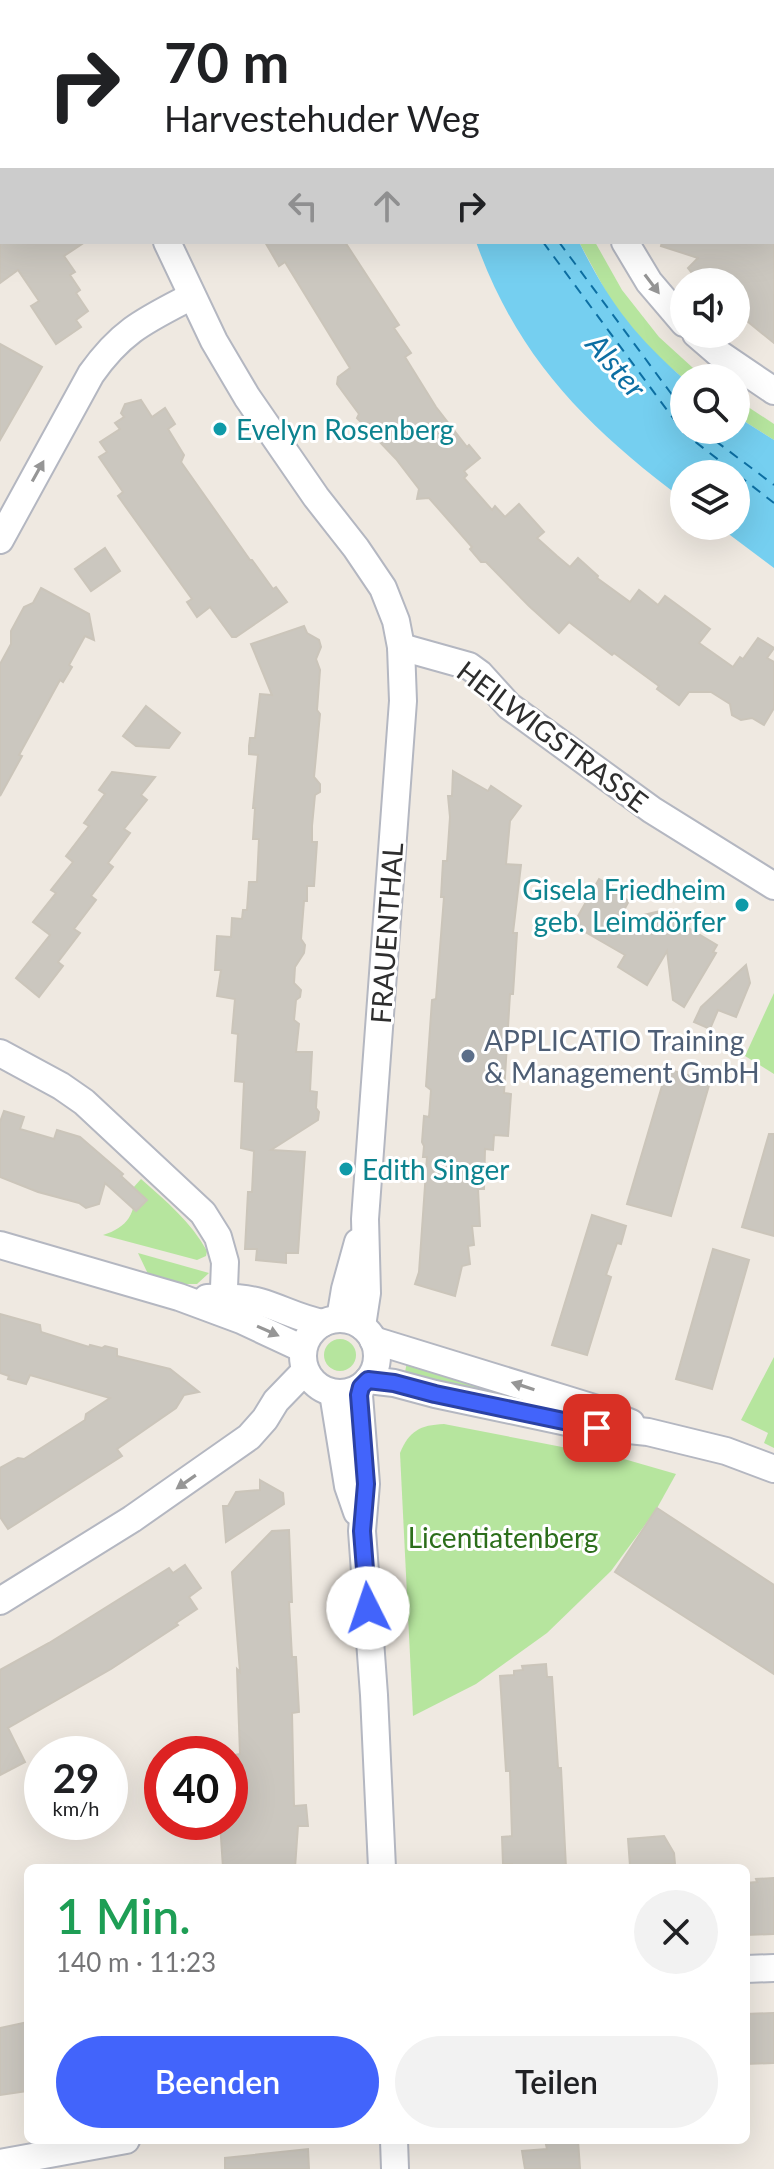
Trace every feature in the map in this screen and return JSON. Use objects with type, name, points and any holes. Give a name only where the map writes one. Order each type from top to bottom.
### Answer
[{"type":"street","points":[[168,244],[214,341],[270,434],[375,574],[390,604],[401,647]]},
{"type":"street","points":[[626,244],[649,282],[670,307]]},
{"type":"street","points":[[0,540],[91,374],[106,353],[136,325],[192,296]]},
{"type":"street","points":[[712,348],[774,391]]},
{"type":"street","name":"HEILWIGSTRASSE","points":[[401,647],[469,666],[509,706],[652,810],[774,886]]},
{"type":"street","name":"FRAUENTHAL","points":[[350,1327],[367,1293],[365,1219],[403,701],[401,647]]},
{"type":"street","points":[[0,1053],[38,1072],[84,1102],[203,1213],[222,1249],[225,1273],[220,1304]]},
{"type":"street","points":[[0,1245],[179,1297],[220,1304],[261,1302],[304,1319],[350,1327],[594,1408],[648,1432]]},
{"type":"street","points":[[220,1304],[304,1360],[318,1386],[333,1393],[348,1393],[364,1383],[394,1383],[581,1425],[648,1432],[726,1451],[774,1469]]},
{"type":"street","points":[[0,1601],[132,1519],[249,1437],[265,1419],[304,1360],[310,1334],[350,1327]]},
{"type":"street","points":[[350,1327],[376,1362],[359,1395],[366,1484],[362,1531],[374,1683],[382,1864]]},
{"type":"street","points":[[333,1393],[339,1413],[348,1486],[362,1531]]},
{"type":"street","points":[[750,1969],[774,1968]]},
{"type":"street","points":[[0,2163],[104,2144]]},
{"type":"street","points":[[394,2144],[395,2169]]},
{"type":"green space","points":[[580,244],[596,244],[622,290],[659,337],[689,364],[670,364],[670,367],[648,348],[611,301]]},
{"type":"green space","points":[[750,408],[774,424],[774,440],[750,425]]},
{"type":"green space","points":[[774,993],[774,1074],[745,1056]]},
{"type":"green space","points":[[141,1179],[186,1221],[201,1240],[207,1251],[206,1256],[197,1260],[103,1235],[119,1228],[129,1218],[134,1204],[133,1188]]},
{"type":"green space","points":[[138,1253],[209,1273],[197,1284],[177,1284],[148,1274]]},
{"type":"green space","points":[[340,1339],[352,1343],[356,1355],[352,1367],[340,1371],[328,1367],[324,1355],[328,1343]]},
{"type":"green space","points":[[408,1357],[579,1411],[404,1377]]},
{"type":"green space","points":[[774,1357],[774,1448],[764,1443],[768,1433],[741,1420]]},
{"type":"green space","name":"Licentiatenberg","points":[[444,1424],[624,1459],[676,1474],[656,1510],[611,1571],[547,1633],[476,1684],[413,1716],[400,1453],[407,1439],[416,1431]]},
{"type":"water","name":"Alster","points":[[477,244],[580,244],[601,283],[624,316],[670,365],[670,444],[750,444],[750,425],[774,440],[774,568],[737,540],[750,540],[750,460],[670,460],[670,489],[616,445],[559,388],[513,321]]},
{"type":"building","points":[[0,244],[82,244],[64,256],[75,272],[70,275],[80,290],[76,293],[88,311],[76,320],[81,327],[56,344],[31,306],[39,301],[18,270],[0,283]]},
{"type":"building","points":[[266,244],[346,244],[399,325],[394,328],[411,353],[405,357],[436,407],[467,447],[469,445],[480,458],[464,471],[467,475],[464,478],[492,510],[495,506],[505,517],[519,504],[544,532],[537,538],[557,556],[570,567],[578,558],[597,578],[630,602],[639,590],[658,605],[665,596],[710,629],[699,643],[733,667],[758,638],[774,648],[767,658],[774,662],[774,708],[764,725],[752,718],[741,720],[732,715],[730,704],[711,692],[689,692],[679,705],[657,689],[659,686],[569,622],[559,633],[486,562],[481,562],[470,549],[472,547],[429,498],[417,499],[419,489],[396,459],[357,418],[359,414],[337,384],[338,377],[350,368],[285,262],[279,266]]},
{"type":"building","points":[[662,244],[774,244],[774,343],[750,323],[750,268],[688,268],[698,258]]},
{"type":"building","points":[[0,344],[42,367],[0,440]]},
{"type":"building","points":[[141,400],[152,417],[165,408],[175,424],[168,429],[184,455],[181,462],[250,560],[287,602],[236,637],[232,637],[210,607],[197,617],[187,602],[192,599],[118,496],[123,492],[99,457],[107,452],[100,442],[120,429],[115,423],[124,417],[121,413],[125,404]]},
{"type":"building","points":[[105,548],[120,571],[91,591],[75,569]]},
{"type":"building","points":[[41,588],[89,614],[94,640],[85,636],[69,665],[72,667],[63,682],[60,680],[0,796],[0,664],[11,644],[11,631],[24,607],[33,603]]},
{"type":"building","points":[[304,626],[307,633],[319,640],[321,647],[316,659],[320,670],[317,710],[320,714],[314,777],[320,784],[320,792],[315,795],[312,826],[312,842],[317,842],[314,886],[307,886],[301,939],[305,945],[304,953],[295,967],[294,983],[301,990],[296,1000],[294,1020],[299,1024],[296,1052],[312,1052],[310,1091],[317,1092],[316,1108],[319,1112],[318,1120],[271,1150],[305,1152],[298,1253],[286,1253],[286,1263],[256,1260],[257,1249],[245,1249],[254,1151],[241,1148],[244,1082],[235,1081],[238,1034],[232,1033],[235,999],[217,996],[221,970],[215,970],[217,936],[231,937],[232,918],[242,919],[243,910],[247,910],[249,882],[257,882],[259,839],[253,839],[253,808],[258,755],[249,754],[249,746],[250,738],[255,738],[260,694],[272,695],[251,644]]},
{"type":"building","points":[[146,706],[180,733],[169,748],[136,746],[123,736]]},
{"type":"building","points":[[453,771],[488,791],[491,786],[521,806],[510,821],[506,864],[521,865],[513,933],[517,933],[504,1093],[511,1094],[508,1136],[494,1135],[493,1150],[485,1149],[484,1189],[478,1189],[480,1226],[472,1226],[474,1245],[468,1246],[470,1264],[462,1266],[455,1296],[415,1284],[419,1272],[427,1157],[423,1157],[422,1142],[424,1116],[429,1117],[431,1090],[426,1086],[432,1000],[436,999],[444,897],[441,897],[443,861],[447,861],[448,796],[452,796]]},
{"type":"building","points":[[112,772],[155,777],[141,795],[147,800],[124,829],[130,833],[108,863],[113,867],[91,896],[96,900],[74,929],[80,933],[58,962],[63,966],[39,997],[16,978],[50,935],[33,922],[56,893],[51,890],[73,862],[66,856],[89,826],[84,823],[105,794],[99,790]]},
{"type":"building","points":[[599,879],[617,889],[615,893],[629,901],[618,921],[660,911],[717,945],[713,952],[716,953],[684,1007],[673,1000],[667,951],[647,985],[618,967],[625,955],[573,925]]},
{"type":"building","points":[[746,965],[750,983],[736,1017],[718,1010],[710,1029],[694,1022],[701,1007]]},
{"type":"building","points":[[667,1069],[710,1082],[671,1216],[627,1204]]},
{"type":"building","points":[[4,1111],[24,1117],[20,1129],[54,1139],[57,1130],[80,1137],[123,1174],[121,1176],[147,1200],[136,1211],[105,1183],[99,1204],[86,1208],[0,1177],[0,1122]]},
{"type":"building","points":[[769,1134],[774,1134],[774,1236],[742,1227]]},
{"type":"building","points":[[592,1215],[626,1226],[606,1275],[611,1277],[587,1355],[552,1345]]},
{"type":"building","points":[[713,1249],[749,1260],[712,1389],[676,1379]]},
{"type":"building","points":[[0,1314],[40,1325],[41,1332],[89,1347],[117,1349],[117,1356],[170,1369],[199,1392],[184,1395],[176,1408],[117,1449],[122,1456],[8,1529],[0,1517],[0,1468],[18,1458],[24,1459],[85,1420],[86,1414],[110,1398],[30,1375],[26,1384],[8,1379],[9,1376],[0,1373]]},
{"type":"building","points":[[260,1480],[283,1493],[284,1504],[226,1542],[223,1506],[228,1506],[236,1492],[260,1490]]},
{"type":"building","points":[[657,1508],[774,1585],[774,1674],[615,1572]]},
{"type":"building","points":[[289,1530],[292,1657],[296,1657],[299,1712],[292,1713],[294,1806],[306,1805],[308,1826],[298,1826],[295,1864],[223,1864],[221,1840],[248,1840],[248,1736],[239,1736],[237,1669],[240,1672],[232,1572],[272,1531]]},
{"type":"building","points":[[185,1565],[201,1588],[189,1597],[197,1609],[111,1669],[8,1728],[24,1763],[0,1775],[0,1670],[169,1568],[173,1573]]},
{"type":"building","points":[[546,1664],[547,1677],[552,1677],[566,1864],[503,1864],[502,1837],[512,1836],[510,1771],[506,1771],[500,1676],[514,1675],[514,1671],[523,1670],[522,1666]]},
{"type":"building","points":[[664,1836],[674,1853],[675,1864],[630,1864],[628,1839]]},
{"type":"building","points":[[774,1878],[774,1934],[750,1935],[750,1883],[757,1882],[756,1879]]},
{"type":"building","points":[[774,2013],[774,2063],[750,2064],[750,2014]]},
{"type":"building","points":[[24,2023],[24,2092],[0,2095],[0,2028]]},
{"type":"building","points":[[546,2144],[578,2144],[580,2169],[525,2169],[522,2151],[547,2149]]},
{"type":"building","points":[[308,2149],[309,2169],[225,2169],[225,2158]]},
{"type":"ferry route","points":[[544,244],[684,433],[774,503]]},
{"type":"ferry route","points":[[560,244],[670,392]]},
{"type":"ferry route","points":[[720,444],[774,485]]},
{"type":"place","name":"Evelyn Rosenberg","points":[[220,429]]},
{"type":"place","name":"Gisela Friedheim geb. Leimdörfer","points":[[742,905]]},
{"type":"place","name":"APPLICATIO Training & Management GmbH","points":[[468,1056]]},
{"type":"place","name":"Edith Singer","points":[[346,1169]]},
{"type":"route","points":[[368,1608],[362,1531],[366,1484],[359,1395],[361,1387],[368,1380],[597,1428]]}]
